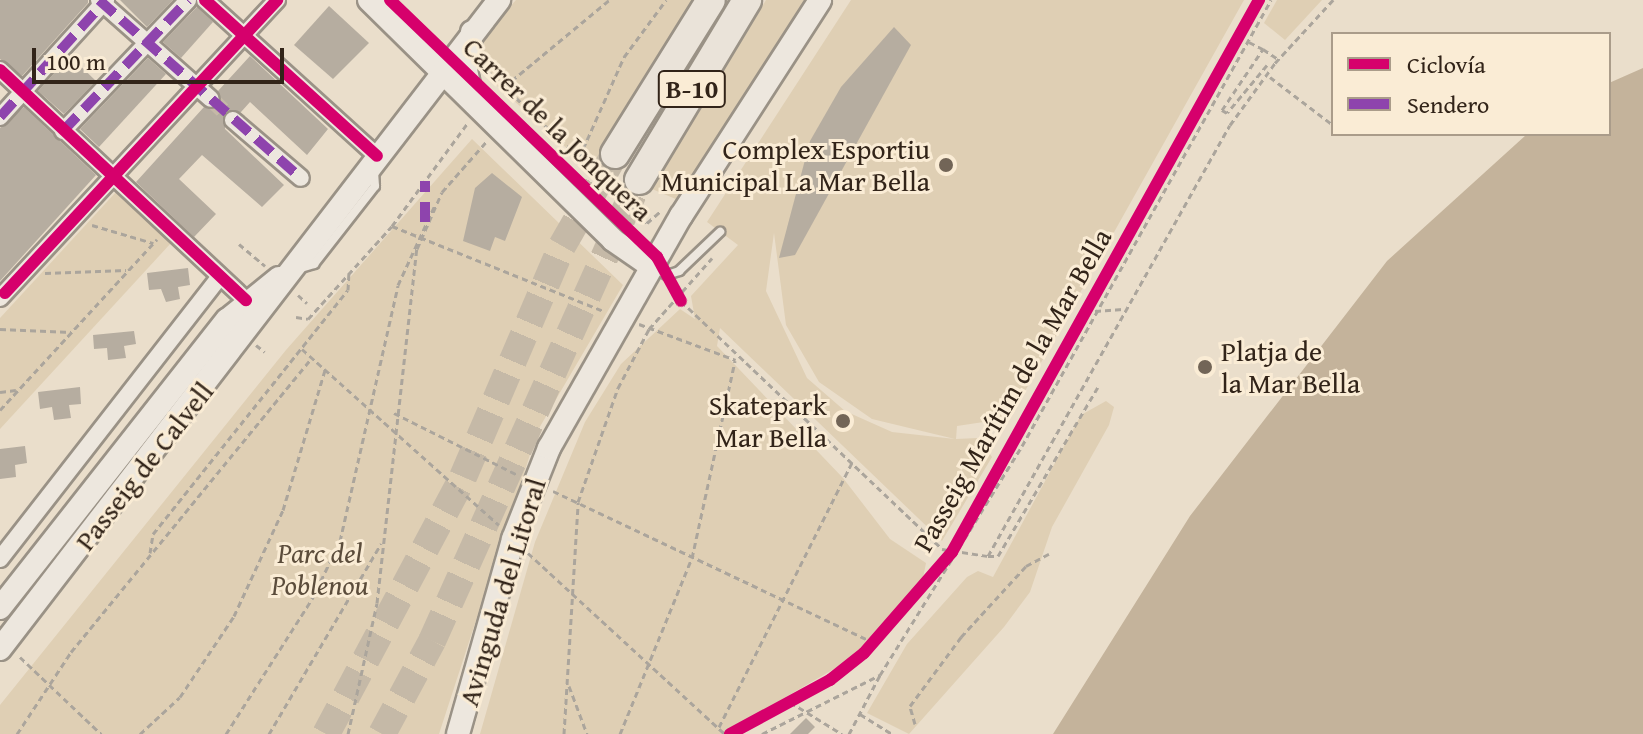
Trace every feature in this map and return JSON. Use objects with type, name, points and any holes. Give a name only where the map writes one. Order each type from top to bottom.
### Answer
[{"type":"highway","name":"B-10","points":[[615,154],[711,0]]},
{"type":"highway","name":"B-10","points":[[639,180],[747,0]]},
{"type":"main road","name":"Carrer de la Jonquera","points":[[369,0],[439,70],[474,111],[613,240],[659,266]]},
{"type":"main road","name":"Passeig de Calvell","points":[[3,602],[246,300],[277,273],[375,158],[439,70],[499,0]]},
{"type":"main road","name":"Avinguda del Litoral","points":[[458,734],[529,491],[659,266],[820,0]]},
{"type":"main road","points":[[472,31],[474,111]]},
{"type":"main road","name":"Passeig de Calvell","points":[[13,649],[254,326],[277,273]]},
{"type":"street","points":[[63,131],[188,0]]},
{"type":"street","points":[[205,0],[375,158]]},
{"type":"street","points":[[2,294],[114,178],[277,0]]},
{"type":"street","points":[[0,117],[102,1],[211,99]]},
{"type":"street","points":[[0,70],[218,279],[246,300]]},
{"type":"street","points":[[233,120],[301,178]]},
{"type":"street","name":"Passeig de Calvell","points":[[0,559],[218,279]]},
{"type":"lane","points":[[659,266],[720,232]]},
{"type":"path","points":[[590,0],[595,5]]},
{"type":"path","points":[[504,87],[595,5],[609,0]]},
{"type":"path","points":[[579,158],[624,57],[666,0]]},
{"type":"path","points":[[1248,41],[1276,61],[1333,0]]},
{"type":"path","points":[[1263,49],[1222,110],[1227,113],[1267,65]]},
{"type":"path","points":[[1270,77],[1331,123]]},
{"type":"path","points":[[296,317],[308,319],[392,226],[474,111]]},
{"type":"path","points":[[226,734],[293,632],[340,541],[368,408],[415,238],[442,192],[488,140]]},
{"type":"path","points":[[348,734],[370,651],[392,429],[421,240],[442,192]]},
{"type":"path","points":[[627,226],[638,215]]},
{"type":"path","points":[[88,223],[153,243]]},
{"type":"path","points":[[392,226],[415,238],[611,314]]},
{"type":"path","points":[[0,410],[166,229]]},
{"type":"path","points":[[239,244],[277,273]]},
{"type":"path","points":[[41,273],[128,270]]},
{"type":"path","points":[[150,553],[153,534],[348,290],[349,271]]},
{"type":"path","points":[[681,301],[737,359],[955,553]]},
{"type":"path","points":[[1095,311],[1125,309]]},
{"type":"path","points":[[639,324],[737,359]]},
{"type":"path","points":[[0,329],[71,332]]},
{"type":"path","points":[[255,344],[265,352]]},
{"type":"path","points":[[302,349],[507,533]]},
{"type":"path","points":[[17,734],[53,687],[71,652],[312,358]]},
{"type":"path","points":[[620,734],[647,660],[692,558],[737,359]]},
{"type":"path","points":[[140,734],[180,697],[234,616],[283,510],[325,370]]},
{"type":"path","points":[[988,556],[998,556],[1098,387]]},
{"type":"path","points":[[0,392],[18,390]]},
{"type":"path","points":[[394,413],[525,478]]},
{"type":"path","points":[[725,732],[783,600],[852,462]]},
{"type":"path","points":[[546,488],[875,643]]},
{"type":"path","points":[[269,734],[381,544]]},
{"type":"path","points":[[520,545],[725,732]]},
{"type":"path","points":[[915,724],[910,706],[961,637],[1026,566],[1049,554]]},
{"type":"path","points":[[864,653],[884,632]]},
{"type":"path","points":[[13,649],[101,734]]},
{"type":"path","points":[[762,734],[880,675]]},
{"type":"path","points":[[567,683],[587,734]]},
{"type":"path","points":[[725,732],[816,688]]},
{"type":"path","points":[[790,702],[842,734]]},
{"type":"path","points":[[860,714],[892,734]]},
{"type":"green space","points":[[516,0],[696,0],[590,169],[466,58]]},
{"type":"green space","points":[[766,0],[805,0],[678,200],[652,189]]},
{"type":"green space","points":[[851,0],[1244,0],[1010,418],[957,426],[956,439],[978,438],[992,457],[942,541],[720,328],[717,346],[843,478],[890,539],[926,563],[922,583],[851,659],[722,734],[480,734],[535,542],[585,422],[621,364],[680,309],[695,319],[691,296],[738,245],[707,222]],"holes":[[[774,233],[786,325],[819,382],[872,419],[955,439],[892,432],[845,411],[807,378],[766,291]]]},
{"type":"green space","points":[[1277,0],[1322,0],[1285,40],[1264,23]]},
{"type":"green space","name":"Parc del Poblenou","points":[[472,139],[623,285],[538,430],[439,734],[0,734],[0,705],[286,350]]},
{"type":"green space","points":[[116,192],[171,243],[0,429],[0,318]]},
{"type":"green space","points":[[1106,401],[1114,407],[1109,425],[1052,527],[1030,592],[1004,627],[909,734],[867,713],[907,644],[967,577],[978,571],[993,577],[1081,415]]},
{"type":"shaded area","points":[[1643,68],[1643,734],[1053,734],[1190,516],[1387,261],[1525,136],[1611,136],[1611,82]]},
{"type":"building","points":[[0,0],[88,0],[88,3],[22,76],[0,59]]},
{"type":"building","points":[[120,0],[173,0],[147,27]]},
{"type":"building","points":[[329,6],[369,43],[333,79],[294,45]]},
{"type":"building","points":[[197,7],[213,22],[181,58],[163,42]]},
{"type":"building","points":[[894,27],[911,45],[795,255],[779,258],[810,141],[841,87]]},
{"type":"building","points":[[70,56],[96,81],[64,114],[38,91]]},
{"type":"building","points":[[250,56],[328,129],[307,155],[250,102],[241,112],[225,112],[225,129],[284,185],[262,207],[202,155],[179,179],[216,214],[194,237],[136,182],[204,107],[219,107],[218,91]]},
{"type":"building","points":[[148,58],[166,74],[99,147],[80,129]]},
{"type":"building","points":[[24,107],[96,175],[0,281],[0,128]]},
{"type":"building","points":[[492,173],[522,197],[505,241],[495,237],[490,251],[463,241],[475,188]]},
{"type":"building","points":[[188,268],[190,285],[178,287],[180,299],[166,302],[161,289],[149,290],[147,273]]},
{"type":"building","points":[[134,331],[136,344],[124,346],[126,358],[108,360],[107,348],[94,349],[93,335]]},
{"type":"building","points":[[80,387],[81,404],[69,405],[71,418],[54,420],[52,407],[40,409],[38,392]]},
{"type":"building","points":[[25,446],[27,463],[15,465],[16,477],[0,479],[0,449]]},
{"type":"building","points":[[806,718],[815,727],[808,734],[790,734]]},
{"type":"tunnel","points":[[211,99],[233,120]]},
{"type":"tunnel","points":[[326,734],[463,477],[562,246],[615,154]]},
{"type":"tunnel","points":[[382,734],[432,641],[639,180]]},
{"type":"marked path","points":[[99,0],[301,178]]},
{"type":"marked path","points":[[0,117],[106,0]]},
{"type":"marked path","points":[[63,131],[188,0]]},
{"type":"marked path","points":[[425,181],[425,222]]},
{"type":"cycle path","points":[[205,0],[377,156]]},
{"type":"cycle path","points":[[5,293],[277,0]]},
{"type":"cycle path","points":[[390,0],[657,257],[681,301]]},
{"type":"cycle path","name":"Passeig Marítim de la Mar Bella","points":[[730,734],[830,680],[864,653],[952,552],[1259,0]]},
{"type":"cycle path","points":[[0,70],[246,300]]},
{"type":"place","name":"Complex Esportiu Municipal La Mar Bella","points":[[946,165]]},
{"type":"place","name":"Platja de la Mar Bella","points":[[1205,367]]},
{"type":"place","name":"Skatepark Mar Bella","points":[[843,421]]}]
